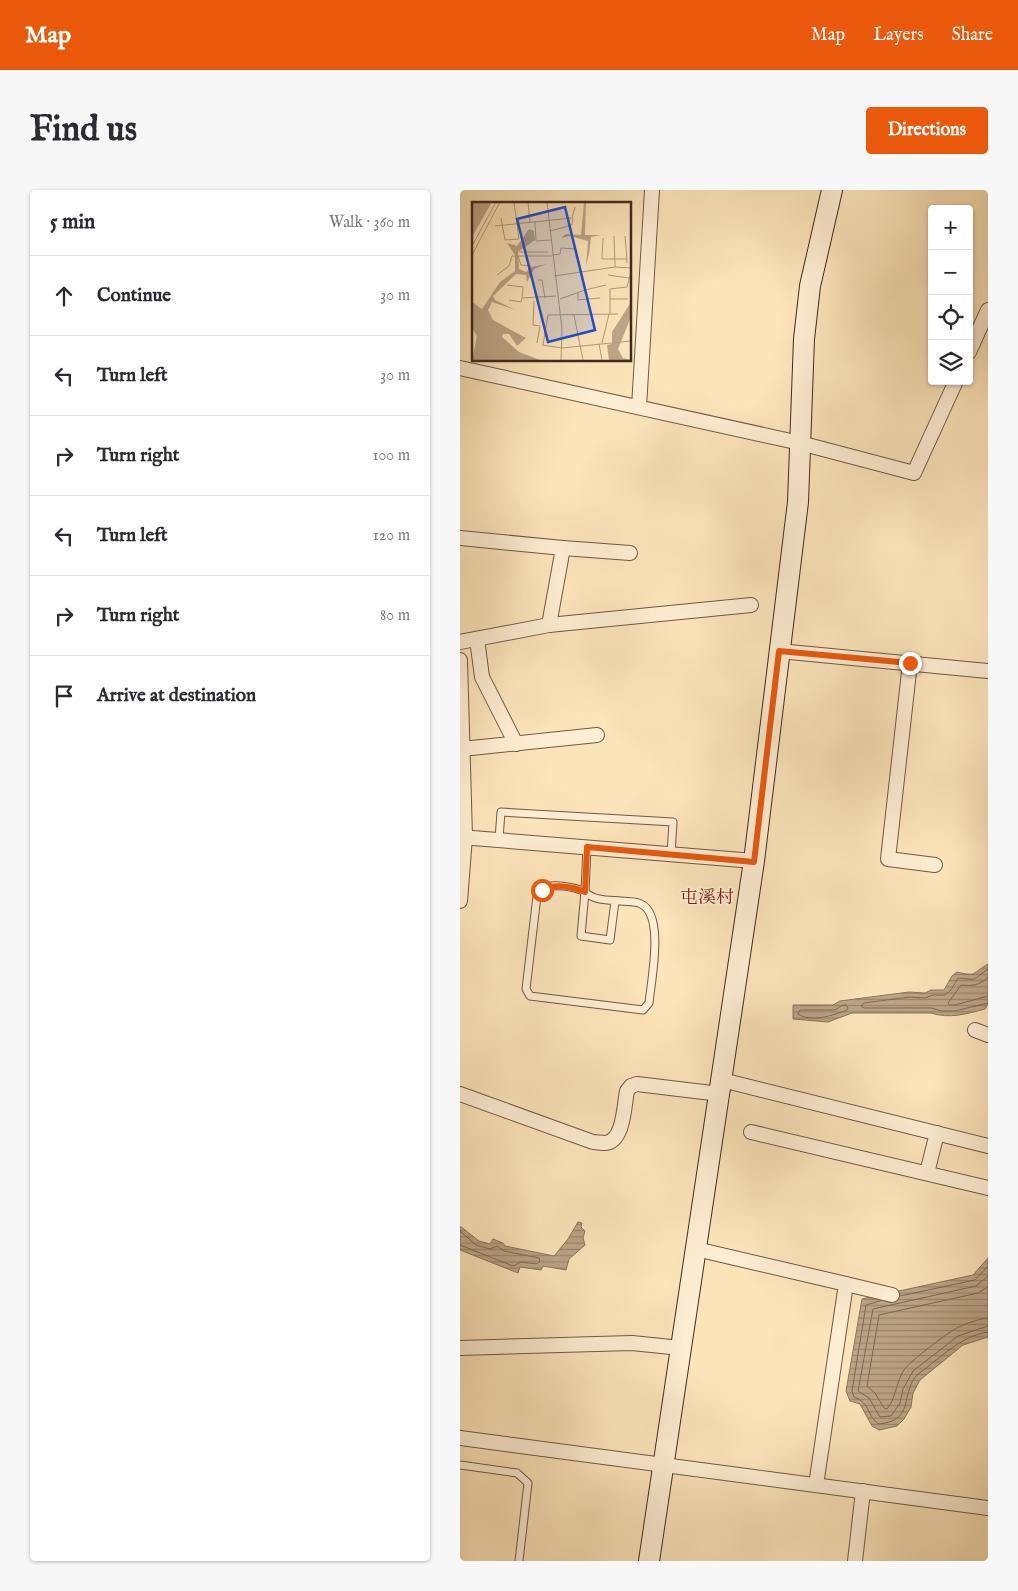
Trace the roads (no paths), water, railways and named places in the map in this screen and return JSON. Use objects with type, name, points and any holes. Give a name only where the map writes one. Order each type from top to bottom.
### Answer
[{"type":"main road","points":[[649,1561],[754,862],[798,502],[804,338],[810,286],[832,190]]},
{"type":"street","points":[[639,407],[652,190]]},
{"type":"street","points":[[973,343],[988,310]]},
{"type":"street","points":[[460,368],[800,443],[914,473],[954,385]]},
{"type":"street","points":[[460,538],[630,553]]},
{"type":"street","points":[[549,625],[563,548]]},
{"type":"street","points":[[460,642],[549,625],[752,605]]},
{"type":"street","points":[[477,639],[482,677],[516,744]]},
{"type":"street","points":[[779,651],[988,671]]},
{"type":"street","points":[[460,660],[462,749],[460,900]]},
{"type":"street","points":[[910,663],[888,859],[935,865]]},
{"type":"street","points":[[462,749],[597,735]]},
{"type":"street","points":[[462,837],[754,862]]},
{"type":"street","points":[[460,1094],[593,1142],[606,1143],[614,1140],[620,1131],[627,1091],[631,1086],[637,1084],[721,1087],[937,1133],[988,1146]]},
{"type":"street","points":[[751,1132],[988,1188]]},
{"type":"street","points":[[927,1173],[937,1133]]},
{"type":"street","points":[[696,1249],[892,1295]]},
{"type":"street","points":[[816,1485],[846,1284]]},
{"type":"street","points":[[460,1348],[632,1343],[681,1348]]},
{"type":"street","points":[[460,1438],[988,1508]]},
{"type":"street","points":[[855,1561],[863,1491]]},
{"type":"lane","points":[[499,840],[501,812],[673,822],[671,854]]},
{"type":"lane","points":[[587,847],[581,936],[610,940],[614,901]]},
{"type":"lane","points":[[550,886],[578,889],[585,892],[592,898],[640,903],[648,910],[653,919],[656,932],[648,1004],[643,1010],[530,996],[526,989],[536,896],[550,886]]},
{"type":"lane","points":[[460,1465],[517,1473],[528,1484],[519,1561]]},
{"type":"water","points":[[988,964],[988,1004],[985,1009],[951,1016],[931,1013],[852,1013],[828,1022],[793,1019],[793,1005],[833,1005],[840,1001],[909,992],[925,993],[931,990],[944,990],[952,976],[957,972],[971,974]]},
{"type":"water","points":[[578,1222],[582,1223],[581,1227],[585,1231],[583,1238],[585,1245],[569,1259],[566,1270],[543,1266],[541,1270],[520,1267],[518,1273],[460,1250],[460,1226],[479,1241],[490,1244],[493,1239],[503,1243],[505,1246],[554,1256],[568,1239]]},
{"type":"water","points":[[988,1258],[988,1337],[963,1345],[920,1380],[913,1393],[911,1407],[897,1426],[879,1430],[872,1426],[860,1404],[850,1401],[846,1391],[862,1299],[973,1275]]},
{"type":"district","name":"屯溪村","points":[[707,897]]}]
